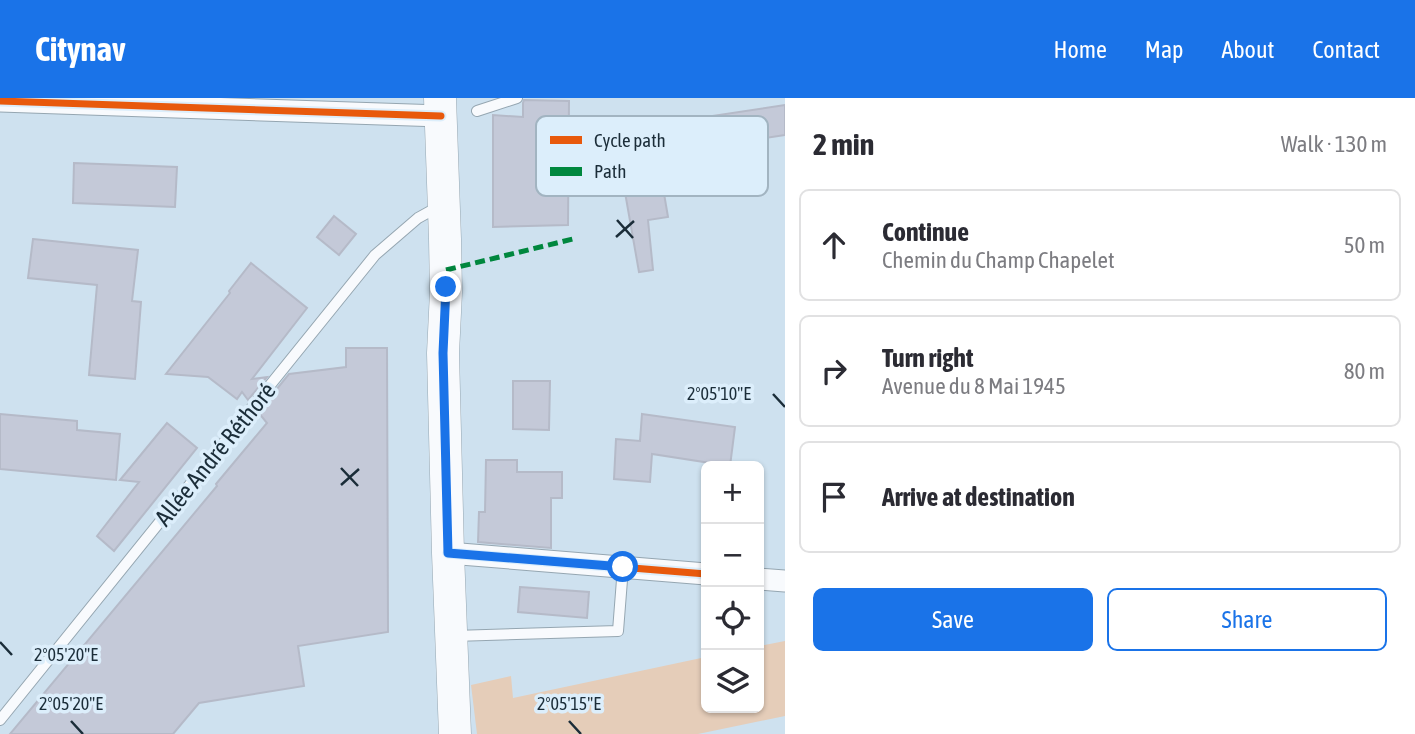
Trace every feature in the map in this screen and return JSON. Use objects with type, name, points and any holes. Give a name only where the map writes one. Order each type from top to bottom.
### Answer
[{"type":"main road","points":[[440,107],[446,292],[443,353],[455,734]]},
{"type":"street","points":[[0,101],[440,107]]},
{"type":"street","points":[[448,553],[701,574]]},
{"type":"street","points":[[764,579],[785,581]]},
{"type":"lane","points":[[477,111],[517,98]]},
{"type":"lane","name":"Allée André Réthoré","points":[[0,720],[376,255],[418,218],[444,204]]},
{"type":"lane","points":[[451,636],[618,632],[623,567]]},
{"type":"shaded area","points":[[785,641],[785,716],[698,734],[477,734],[471,685],[511,676],[513,698],[701,658],[701,713],[764,713],[764,645]]},
{"type":"building","points":[[524,100],[569,101],[569,116],[536,116],[536,196],[568,196],[568,225],[493,227],[493,115],[523,117]]},
{"type":"building","points":[[785,105],[785,135],[768,138],[768,116],[712,116]]},
{"type":"building","points":[[74,163],[177,167],[175,207],[73,203]]},
{"type":"building","points":[[626,196],[664,196],[668,217],[648,220],[653,270],[639,272]]},
{"type":"building","points":[[334,216],[356,234],[339,255],[317,237]]},
{"type":"building","points":[[33,239],[138,250],[132,301],[141,302],[135,379],[89,375],[97,285],[28,278]]},
{"type":"building","points":[[251,263],[307,308],[252,379],[267,377],[248,400],[242,392],[237,399],[208,377],[166,374],[230,293]]},
{"type":"building","points":[[346,348],[387,348],[388,632],[298,646],[304,686],[199,703],[173,734],[10,734],[267,423],[258,412],[289,374],[346,367]]},
{"type":"building","points":[[513,381],[550,381],[549,430],[513,429]]},
{"type":"building","points":[[0,414],[77,421],[77,430],[120,434],[116,480],[0,469]]},
{"type":"building","points":[[642,414],[735,427],[731,461],[701,462],[652,454],[650,482],[614,479],[616,439],[640,441]]},
{"type":"building","points":[[167,423],[197,448],[114,551],[97,536],[139,482],[120,480]]},
{"type":"building","points":[[486,460],[517,460],[517,472],[562,472],[562,498],[551,498],[551,548],[478,542],[479,512],[485,512]]},
{"type":"building","points":[[520,587],[589,592],[587,618],[518,612]]},
{"type":"marked path","points":[[446,270],[573,239]]},
{"type":"cycle path","points":[[0,101],[441,116]]},
{"type":"cycle path","points":[[448,553],[701,574]]},
{"type":"route","points":[[446,287],[443,353],[448,553],[623,567]]}]
